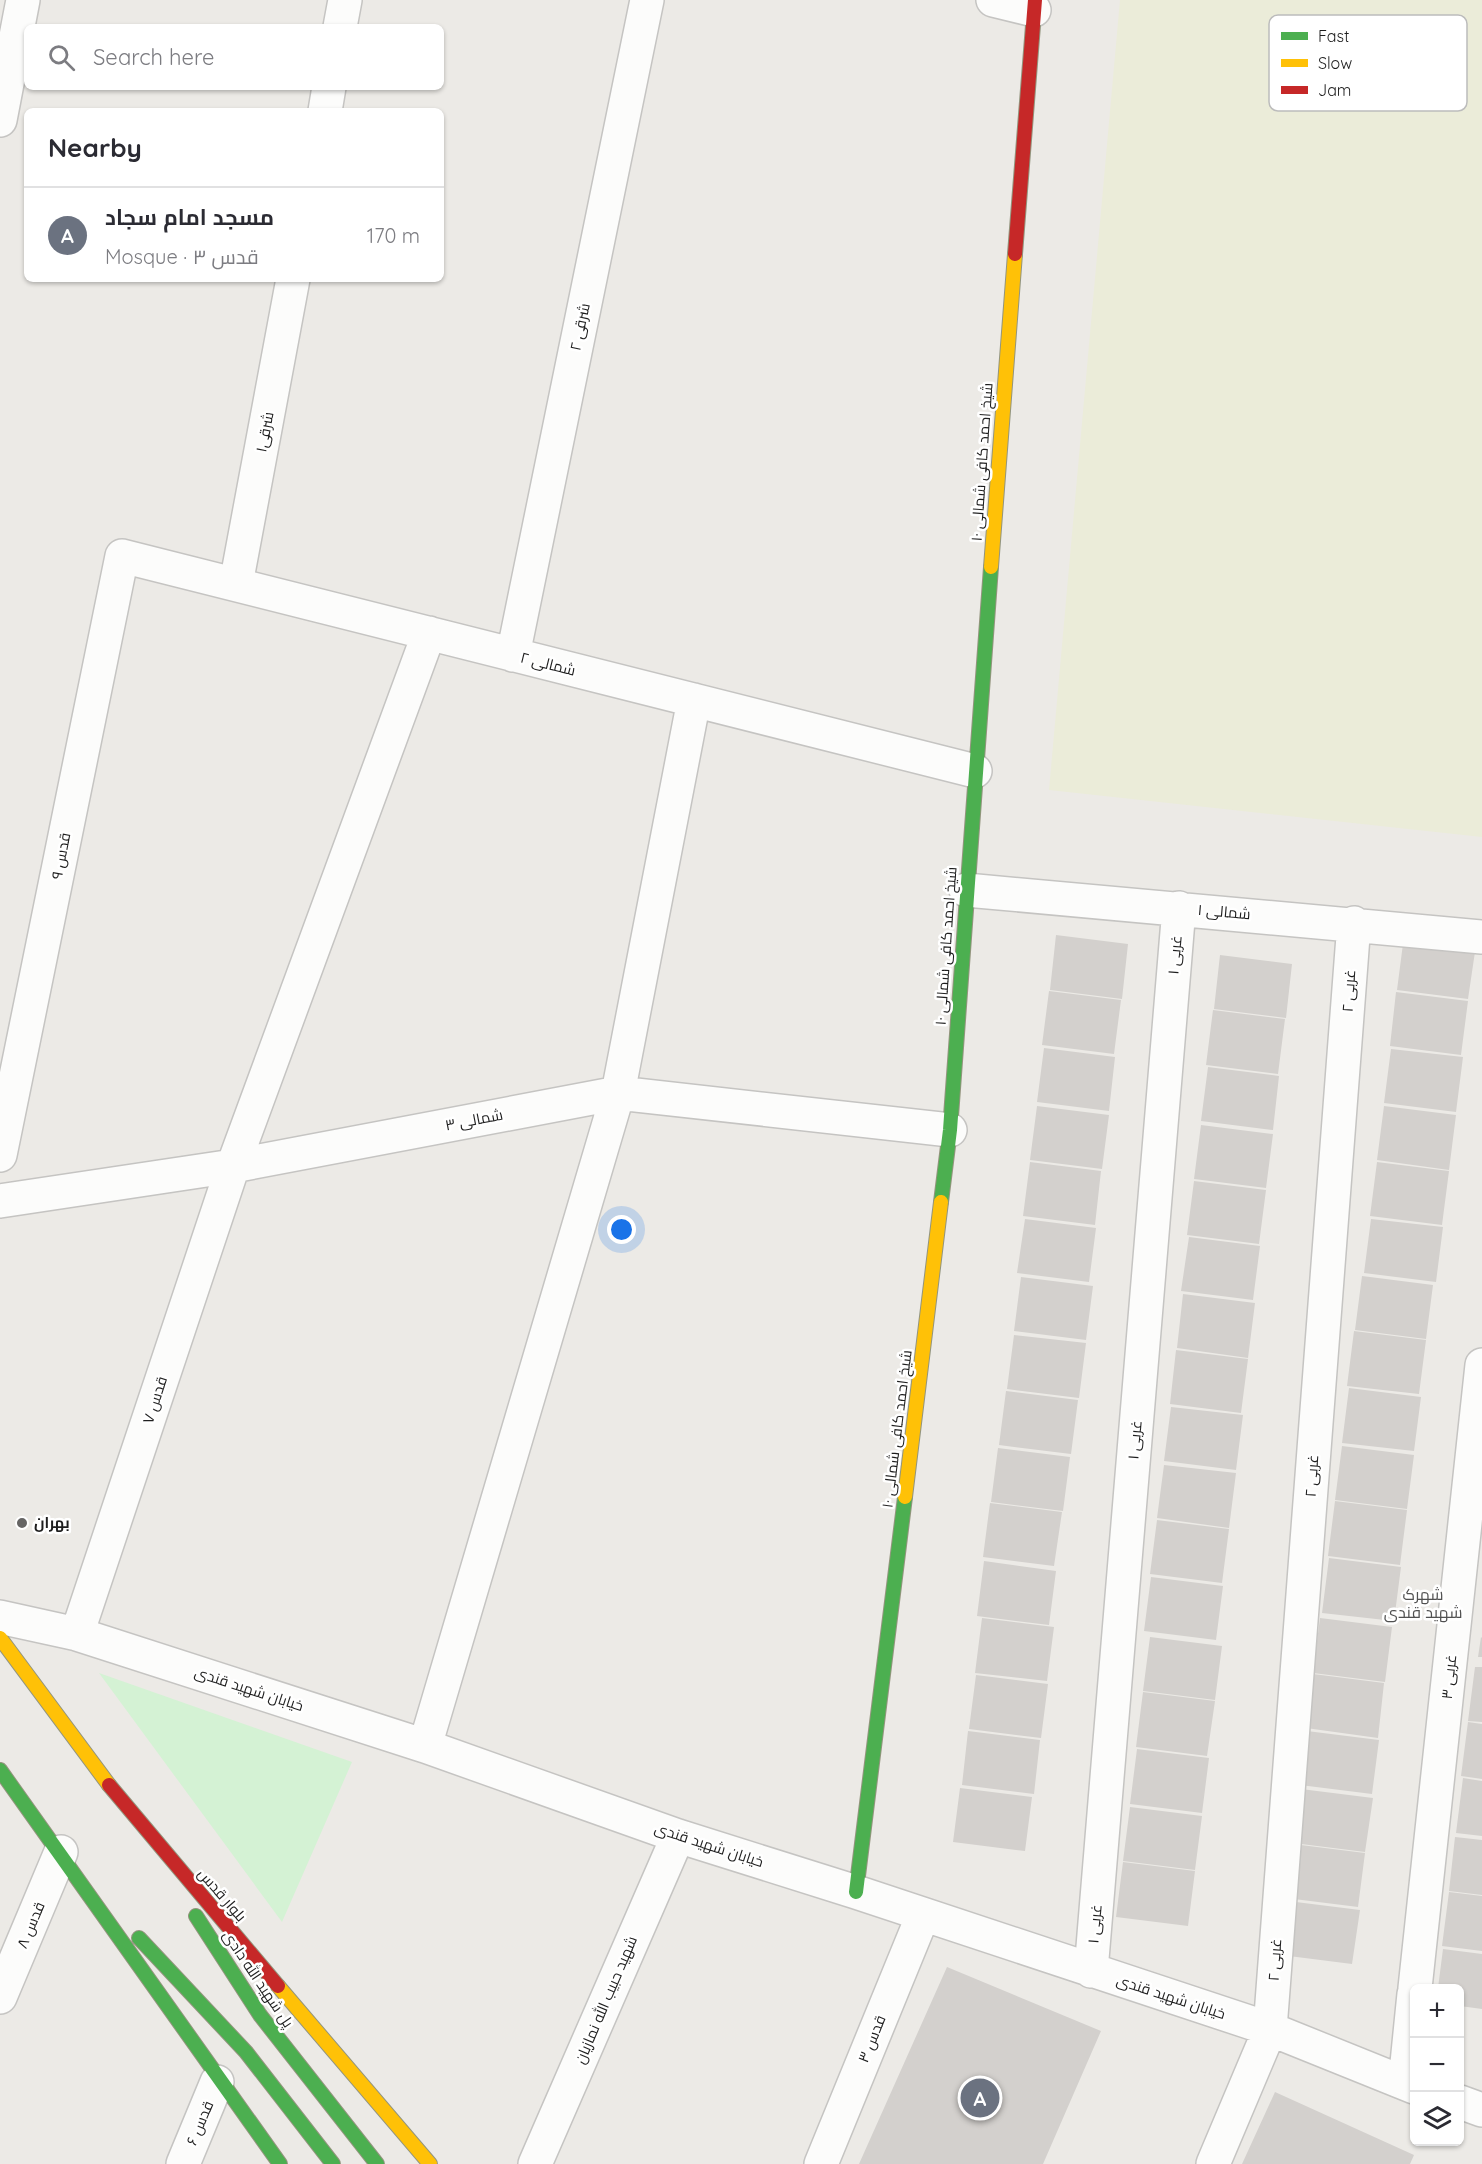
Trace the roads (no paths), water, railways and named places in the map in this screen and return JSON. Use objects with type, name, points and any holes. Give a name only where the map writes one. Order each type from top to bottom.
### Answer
[{"type":"main road","name":"شیخ احمد کافی شمالی ۱۰","points":[[856,1892],[950,1130],[966,890],[1035,5]]},
{"type":"main road","name":"بلوار قدس","points":[[0,1638],[123,1804],[430,2164]]},
{"type":"main road","points":[[0,1770],[66,1858],[217,2082],[280,2164]]},
{"type":"main road","name":"پل شهید الله دادی","points":[[123,1804],[260,2015],[377,2164]]},
{"type":"main road","points":[[66,1858],[246,2052],[333,2164]]},
{"type":"street","points":[[0,120],[23,0]]},
{"type":"street","points":[[341,24],[345,0]]},
{"type":"street","name":"شرقی ۲","points":[[513,655],[646,0]]},
{"type":"street","points":[[993,0],[1035,5]]},
{"type":"street","points":[[326,108],[328,90]]},
{"type":"street","name":"شرقی۱","points":[[236,584],[292,282]]},
{"type":"street","name":"شمالی ۲","points":[[122,556],[975,771]]},
{"type":"street","name":"قدس ۹","points":[[0,1155],[122,556]]},
{"type":"street","name":"قدس ۷","points":[[77,1634],[233,1166],[429,633]]},
{"type":"street","points":[[425,1746],[618,1093],[694,700]]},
{"type":"street","name":"۱ شمالی","points":[[966,890],[1482,936]]},
{"type":"street","name":"۱ غربی","points":[[1091,1971],[1179,908]]},
{"type":"street","name":"۲ غربی","points":[[1213,2164],[1270,2029],[1354,923]]},
{"type":"street","name":"شمالی ۳","points":[[0,1201],[233,1166],[618,1093],[950,1130]]},
{"type":"street","name":"غربی ۳","points":[[1416,1984],[1482,1365]]},
{"type":"street","name":"خیابان شهید قندی","points":[[0,1617],[77,1634],[425,1746],[678,1836],[856,1892],[1270,2029],[1410,2085]]},
{"type":"street","name":"شهید حبیب الله نمازیان","points":[[535,2164],[678,1836]]},
{"type":"street","name":"قدس ۸","points":[[0,1997],[66,1858]]},
{"type":"street","name":"قدس ۳","points":[[821,2164],[923,1915]]},
{"type":"street","name":"قدس ۶","points":[[183,2164],[217,2082]]},
{"type":"street","points":[[1464,2103],[1482,2110]]},
{"type":"place","name":"بهران","points":[[22,1523]]},
{"type":"place","name":"مسجد امام سجاد","points":[[980,2098]]},
{"type":"district","name":"شهرک شهید قندی","points":[[1423,1603]]}]
